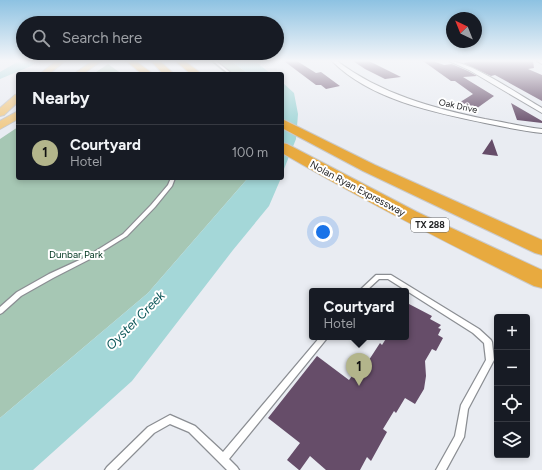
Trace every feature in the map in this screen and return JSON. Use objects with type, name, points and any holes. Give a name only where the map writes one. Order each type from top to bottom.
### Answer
[{"type":"highway","name":"TX 288","points":[[284,125],[348,157],[542,248]]},
{"type":"highway","name":"Nolan Ryan Expressway","points":[[284,148],[319,168],[457,239],[542,280]]},
{"type":"main road","points":[[0,113],[16,99]]},
{"type":"main road","points":[[0,126],[16,115]]},
{"type":"street","name":"Oak Drive","points":[[366,83],[416,104],[492,122],[542,131]]},
{"type":"street","points":[[494,83],[542,111]]},
{"type":"lane","points":[[0,311],[19,294],[88,258],[125,235],[153,206],[170,185],[172,180]]},
{"type":"lane","points":[[365,288],[378,277],[389,277],[407,288]]},
{"type":"lane","points":[[409,289],[476,331],[488,342],[490,360],[464,408],[459,437],[441,470]]},
{"type":"lane","points":[[223,459],[322,340]]},
{"type":"lane","points":[[110,470],[151,430],[170,419],[192,428],[234,470]]},
{"type":"green space","name":"Dunbar Park","points":[[16,128],[16,180],[246,180],[148,293],[0,418],[0,139]]},
{"type":"water","points":[[284,84],[294,93],[298,114],[296,139],[284,169]]},
{"type":"water","name":"Oyster Creek","points":[[246,180],[280,180],[269,206],[233,250],[132,381],[33,470],[0,470],[0,418],[148,293]]},
{"type":"building","points":[[313,83],[336,83],[340,86],[326,89],[321,85],[316,85]]},
{"type":"building","points":[[458,83],[473,83],[494,96],[473,111],[454,106],[473,94]]},
{"type":"building","points":[[509,83],[542,83],[542,101]]},
{"type":"building","points":[[511,103],[542,121],[542,123],[517,120]]},
{"type":"building","points":[[492,139],[498,156],[482,154]]},
{"type":"building","points":[[409,304],[432,316],[430,319],[441,325],[438,328],[441,329],[438,335],[443,338],[436,351],[432,349],[425,361],[426,376],[424,389],[415,404],[405,398],[396,413],[394,411],[383,429],[387,432],[371,461],[367,457],[360,470],[326,470],[310,456],[299,470],[287,460],[300,443],[268,418],[317,356],[349,380],[364,360],[367,363],[380,343],[382,345],[385,340],[409,340]]},
{"type":"place","name":"Courtyard","points":[[359,386]]}]
